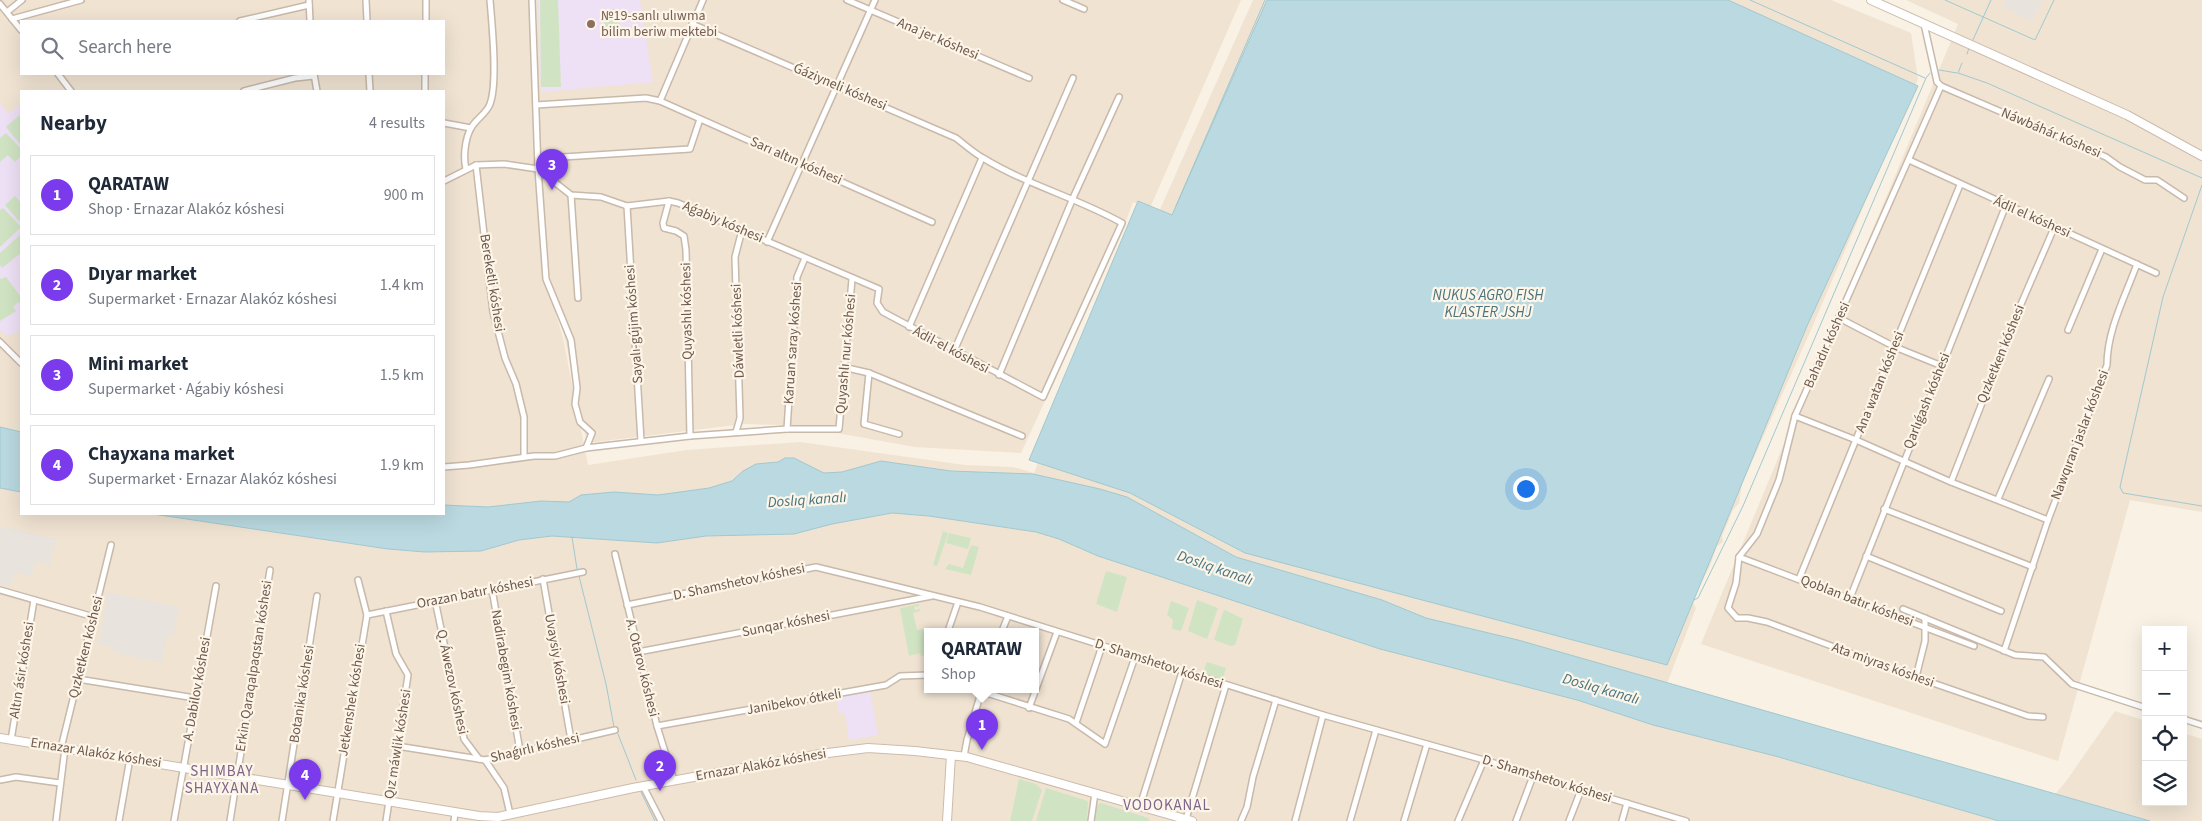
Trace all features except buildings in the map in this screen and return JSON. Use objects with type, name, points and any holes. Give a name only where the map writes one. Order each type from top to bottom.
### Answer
[{"type":"main road","points":[[1871,0],[2127,115],[2202,156]]},
{"type":"main road","name":"Ernazar Alakóz kóshesi","points":[[0,738],[389,802],[455,817],[509,815],[643,786],[820,754],[868,748],[964,756],[1189,820]]},
{"type":"main road","points":[[947,821],[951,755]]},
{"type":"street","points":[[7,12],[22,0]]},
{"type":"street","points":[[12,19],[81,0]]},
{"type":"street","points":[[366,0],[367,20]]},
{"type":"street","points":[[426,0],[426,20]]},
{"type":"street","points":[[466,169],[463,159],[471,128],[490,106],[492,96],[490,0]]},
{"type":"street","points":[[532,0],[538,169],[546,279],[571,340],[577,388],[575,404],[580,422],[592,434],[586,448]]},
{"type":"street","points":[[660,101],[703,0]]},
{"type":"street","name":"Ana jer kóshesi","points":[[847,0],[1029,78]]},
{"type":"street","points":[[767,242],[875,0]]},
{"type":"street","points":[[1063,0],[1084,9]]},
{"type":"street","points":[[244,20],[308,2],[310,20]]},
{"type":"street","points":[[0,4],[20,29]]},
{"type":"street","name":"Ǵáziyneli kóshesi","points":[[692,24],[956,138],[982,158],[1028,181],[1073,198],[1122,223],[1043,397]]},
{"type":"street","points":[[1924,24],[1937,82],[1941,86]]},
{"type":"street","points":[[59,75],[71,90]]},
{"type":"street","points":[[248,90],[314,75],[317,90]]},
{"type":"street","points":[[369,75],[370,90]]},
{"type":"street","points":[[425,75],[425,90]]},
{"type":"street","points":[[954,351],[1073,78]]},
{"type":"street","name":"Bahadır kóshesi","points":[[1728,608],[1736,583],[1740,557],[1757,534],[1779,480],[1795,416],[1941,86]]},
{"type":"street","name":"Náwbáhár kóshesi","points":[[1941,86],[2106,157],[2120,167],[2145,180],[2157,180],[2184,198]]},
{"type":"street","points":[[999,375],[1073,198],[1119,97]]},
{"type":"street","name":"Sarı altın kóshesi","points":[[536,105],[646,98],[660,101],[932,222]]},
{"type":"street","points":[[538,162],[563,157],[690,149],[700,119]]},
{"type":"street","points":[[445,123],[471,128]]},
{"type":"street","points":[[909,327],[982,158]]},
{"type":"street","name":"Ádil el kóshesi","points":[[1909,160],[1960,186],[2156,273]]},
{"type":"street","points":[[445,180],[476,165],[504,164],[538,169],[571,195],[578,298]]},
{"type":"street","name":"Bereketli kóshesi","points":[[476,165],[494,312],[505,358],[516,384],[524,416],[524,457]]},
{"type":"street","name":"Ana watan kóshesi","points":[[1799,579],[1960,186]]},
{"type":"street","name":"Aǵabiy kóshesi","points":[[571,195],[601,197],[627,206],[669,201],[678,203],[879,289]]},
{"type":"street","name":"Quyashlı kóshesi","points":[[669,201],[662,224],[664,228],[676,231],[684,236],[686,250],[690,436]]},
{"type":"street","name":"Qarlıǵash kóshesi","points":[[1850,598],[2006,205]]},
{"type":"street","name":"Sayalı-gújim kóshesi","points":[[627,206],[641,442]]},
{"type":"street","name":"Qızketken kóshesi","points":[[1951,482],[2018,311],[2054,228]]},
{"type":"street","name":"Dáwletli kóshesi","points":[[736,432],[740,418],[735,257],[742,230]]},
{"type":"street","points":[[2068,330],[2102,249]]},
{"type":"street","name":"Karuan saray kóshesi","points":[[787,429],[797,277],[805,258]]},
{"type":"street","name":"Nawqıran jaslar kóshesi","points":[[2004,650],[2048,520],[2107,365],[2107,348],[2110,334],[2137,264]]},
{"type":"street","name":"Quyashlı nur kóshesi","points":[[787,429],[839,429],[852,278]]},
{"type":"street","name":"Ádil-el kóshesi","points":[[879,289],[877,303],[883,312],[1043,397]]},
{"type":"street","points":[[1839,318],[1895,346],[1942,366]]},
{"type":"street","points":[[0,342],[20,362]]},
{"type":"street","points":[[843,368],[869,373],[1022,436]]},
{"type":"street","points":[[869,373],[864,424],[899,434]]},
{"type":"street","points":[[1998,499],[2049,378]]},
{"type":"street","points":[[1795,416],[1856,440],[1951,482],[2048,520]]},
{"type":"street","points":[[445,466],[469,465],[524,457],[555,456],[586,448],[690,436],[787,429]]},
{"type":"street","points":[[1884,509],[2033,566]]},
{"type":"street","name":"Qızketken kóshesi","points":[[56,821],[63,748],[111,545]]},
{"type":"street","name":"A. Otarov kóshesi","points":[[614,554],[657,726],[674,781]]},
{"type":"street","points":[[1866,556],[2001,611]]},
{"type":"street","name":"Qoblan batır kóshesi","points":[[1740,557],[1974,646]]},
{"type":"street","name":"D. Shamshetov kóshesi","points":[[627,605],[816,566],[1008,616],[1323,715],[1484,760],[1686,821]]},
{"type":"street","name":"Erkin Qaraqalpaqstan kóshesi","points":[[230,821],[270,570]]},
{"type":"street","name":"Orazan batır kóshesi","points":[[367,615],[582,572]]},
{"type":"street","name":"Uvaysiy kóshesi","points":[[543,579],[571,740]]},
{"type":"street","name":"Jetkenshek kóshesi","points":[[333,821],[367,615],[358,580]]},
{"type":"street","name":"A. Dabilov kóshesi","points":[[174,821],[216,586]]},
{"type":"street","name":"Nadirabegim kóshesi","points":[[492,589],[520,750]]},
{"type":"street","points":[[0,590],[94,616]]},
{"type":"street","name":"Botanika kóshesi","points":[[282,821],[317,596]]},
{"type":"street","name":"Sunqar kóshesi","points":[[638,652],[934,596]]},
{"type":"street","name":"Altın ásir kóshesi","points":[[11,740],[34,600]]},
{"type":"street","name":"Q. Áwezov kóshesi","points":[[435,600],[464,739],[504,788],[509,815],[519,821]]},
{"type":"street","points":[[949,628],[958,602]]},
{"type":"street","name":"Ata miyras kóshesi","points":[[1728,608],[1737,618],[1767,622],[2028,716],[2043,717]]},
{"type":"street","name":"Qoblan batır kóshesi","points":[[1902,609],[2015,655],[2044,657],[2072,684],[2142,707]]},
{"type":"street","name":"Qız máwlik kóshesi","points":[[386,611],[396,654],[408,674],[386,821]]},
{"type":"street","points":[[1003,628],[1008,616]]},
{"type":"street","points":[[1916,677],[1926,641],[1925,618]]},
{"type":"street","points":[[1039,681],[1057,632]]},
{"type":"street","points":[[1076,723],[1102,646]]},
{"type":"street","points":[[989,693],[1029,708],[1069,719],[1105,744],[1135,656]]},
{"type":"street","points":[[1140,806],[1182,672]]},
{"type":"street","name":"Janibekov ótkeli","points":[[657,726],[886,685],[900,676],[924,675]]},
{"type":"street","points":[[78,679],[195,698]]},
{"type":"street","points":[[1189,820],[1226,685]]},
{"type":"street","points":[[964,756],[980,693]]},
{"type":"street","points":[[1029,708],[1035,693]]},
{"type":"street","points":[[1242,821],[1276,700]]},
{"type":"street","points":[[1295,821],[1323,715]]},
{"type":"street","points":[[2187,720],[2202,725]]},
{"type":"street","name":"Shaǵırlı kóshesi","points":[[397,746],[482,759],[615,730]]},
{"type":"street","points":[[1350,821],[1376,730]]},
{"type":"street","points":[[1404,821],[1427,744]]},
{"type":"street","points":[[119,821],[130,758]]},
{"type":"street","points":[[1458,821],[1484,760]]},
{"type":"street","points":[[1516,821],[1533,776]]},
{"type":"street","points":[[0,780],[16,777],[60,783]]},
{"type":"street","points":[[643,786],[660,821]]},
{"type":"street","points":[[1569,821],[1581,790]]},
{"type":"street","points":[[1091,821],[1095,793]]},
{"type":"street","points":[[1622,821],[1627,802]]},
{"type":"shaded area","points":[[0,0],[531,0],[534,166],[543,222],[548,288],[563,338],[588,465],[687,450],[800,442],[965,465],[1013,467],[1034,473],[1067,387],[1158,214],[1253,0],[1831,0],[1911,33],[1918,79],[1811,330],[1742,484],[1739,503],[1733,510],[1722,536],[1723,542],[1717,546],[1710,566],[1697,591],[1689,597],[1696,608],[1661,699],[2041,811],[2067,780],[2115,711],[2142,720],[2142,806],[2187,806],[2187,734],[2202,739],[2202,821],[0,821]]},
{"type":"shaded area","points":[[536,0],[1241,0],[1150,208],[1133,202],[1119,240],[1021,453],[915,447],[792,425],[744,424],[587,443],[565,339],[551,285],[541,178]]},
{"type":"shaded area","name":"№19-sanlı ulıwma bilim beriw mektebi","points":[[538,0],[640,0],[653,82],[541,92]]},
{"type":"shaded area","points":[[1906,0],[2202,0],[2202,512],[2130,500],[2058,761],[1701,644],[1958,24]]},
{"type":"shaded area","points":[[2006,0],[2043,0],[2032,22],[2003,7]]},
{"type":"shaded area","points":[[0,103],[8,114],[20,105],[20,330],[11,335],[3,334],[0,330]]},
{"type":"shaded area","points":[[0,526],[57,539],[49,566],[36,561],[31,577],[15,572],[11,586],[0,584]]},
{"type":"shaded area","points":[[108,592],[179,607],[173,636],[167,636],[162,663],[112,652],[113,647],[98,645]]},
{"type":"shaded area","points":[[870,691],[878,735],[849,740],[845,714],[839,713],[836,698]]},
{"type":"green space","points":[[540,0],[558,0],[561,87],[541,87]]},
{"type":"green space","points":[[604,9],[618,9],[620,30],[605,30]]},
{"type":"green space","points":[[20,115],[20,144],[6,127]]},
{"type":"green space","points":[[6,133],[20,148],[20,157],[15,162],[8,155],[0,162],[0,138]]},
{"type":"green space","points":[[15,196],[20,202],[19,221],[5,205]]},
{"type":"green space","points":[[3,208],[20,228],[0,247],[0,210]]},
{"type":"green space","points":[[20,235],[20,254],[2,268],[0,265],[0,253]]},
{"type":"green space","points":[[6,277],[20,296],[20,304],[18,302],[13,307],[16,311],[0,321],[0,279]]},
{"type":"green space","points":[[943,531],[948,533],[937,566],[933,565]]},
{"type":"green space","points":[[949,533],[971,538],[968,549],[946,543]]},
{"type":"green space","points":[[971,545],[979,547],[971,575],[945,569],[949,564],[963,568]]},
{"type":"green space","points":[[1106,571],[1127,577],[1117,612],[1096,604]]},
{"type":"green space","points":[[1197,600],[1218,608],[1207,639],[1188,631]]},
{"type":"green space","points":[[1171,601],[1189,608],[1181,631],[1172,629],[1173,620],[1167,615]]},
{"type":"green space","points":[[919,604],[919,606],[914,607],[915,610],[920,609],[920,611],[913,613],[917,630],[924,629],[924,656],[921,656],[920,653],[909,656],[900,608]]},
{"type":"green space","points":[[1225,610],[1243,619],[1235,645],[1231,646],[1214,640]]},
{"type":"green space","points":[[1207,662],[1226,668],[1222,680],[1202,675]]},
{"type":"green space","points":[[1019,779],[1036,784],[1042,790],[1032,821],[1010,821]]},
{"type":"green space","points":[[1046,788],[1088,801],[1087,821],[1036,821]]},
{"type":"green space","points":[[1101,803],[1148,818],[1150,821],[1093,821],[1095,806]]},
{"type":"water","name":"NUKUS AGRO FISH KLASTER JSHJ","points":[[1267,0],[1728,0],[1918,86],[1807,326],[1667,665],[1245,553],[1130,493],[1029,460],[1138,201],[1172,215]]},
{"type":"water","points":[[0,427],[20,432],[20,492],[0,488]]},
{"type":"water","name":"Doslıq kanalı","points":[[785,458],[794,458],[824,473],[842,472],[881,461],[951,471],[1033,474],[1100,489],[1127,497],[1236,557],[1382,600],[1426,618],[1518,640],[2150,821],[1999,821],[1775,756],[1653,725],[1577,700],[1380,649],[1098,556],[1059,539],[1036,532],[929,516],[892,513],[832,524],[794,534],[706,536],[657,543],[552,536],[519,540],[481,551],[425,552],[388,549],[160,515],[445,515],[445,505],[488,507],[541,501],[569,502],[581,495],[614,492],[658,495],[709,488],[732,481],[743,471],[756,464],[778,462]]},
{"type":"waterway","points":[[1176,206],[1265,0]]},
{"type":"waterway","points":[[1750,0],[1925,78]]},
{"type":"waterway","points":[[1945,0],[2035,40],[2054,0]]},
{"type":"waterway","points":[[1972,42],[1991,0]]},
{"type":"waterway","points":[[1967,54],[1969,48]]},
{"type":"waterway","points":[[1962,63],[1958,73],[1987,83],[2202,178]]},
{"type":"waterway","points":[[1939,70],[1957,73]]},
{"type":"waterway","points":[[1694,600],[1698,598],[1743,506],[1926,78],[1930,73]]},
{"type":"waterway","points":[[2202,185],[2163,297],[2120,487],[2123,493],[2202,506]]},
{"type":"waterway","points":[[0,337],[8,346]]},
{"type":"waterway","points":[[14,353],[20,358]]},
{"type":"waterway","points":[[572,537],[577,569]]},
{"type":"waterway","points":[[579,576],[606,684],[614,727]]},
{"type":"waterway","points":[[618,734],[636,780]]},
{"type":"waterway","points":[[641,792],[655,821]]},
{"type":"place","name":"№19-sanlı ulıwma bilim beriw mektebi","points":[[591,24]]},
{"type":"place","name":"Mini market","points":[[552,190]]},
{"type":"place","name":"QARATAW","points":[[982,750]]},
{"type":"place","name":"Dıyar market","points":[[660,791]]},
{"type":"place","name":"Chayxana market","points":[[305,800]]},
{"type":"district","name":"SHIMBAY SHAYXANA","points":[[222,780]]},
{"type":"district","name":"VODOKANAL","points":[[1167,805]]}]
